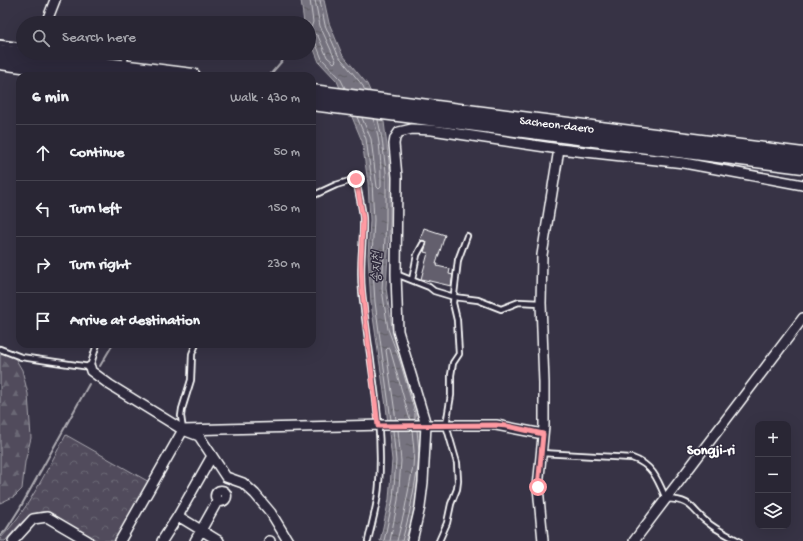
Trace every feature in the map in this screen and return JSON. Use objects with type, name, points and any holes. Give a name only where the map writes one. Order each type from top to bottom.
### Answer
[{"type":"main road","points":[[0,52],[16,54]]},
{"type":"main road","points":[[64,60],[161,72]]},
{"type":"main road","points":[[0,62],[74,72]]},
{"type":"main road","name":"Sacheon-daero","points":[[316,94],[328,100],[801,161]]},
{"type":"main road","name":"Sacheon-daero","points":[[316,103],[328,100]]},
{"type":"street","points":[[49,16],[55,0]]},
{"type":"street","points":[[412,541],[420,508],[423,482],[424,425],[398,331],[396,274],[397,177],[394,144],[395,138],[399,132],[412,129],[432,130],[559,149],[684,163],[803,186]]},
{"type":"street","points":[[543,541],[538,487],[543,434],[544,383],[541,303],[542,255],[559,149]]},
{"type":"street","points":[[634,541],[803,318]]},
{"type":"street","points":[[90,369],[110,385],[183,430],[199,436],[226,477],[243,483],[255,494],[271,513],[288,541]]},
{"type":"street","points":[[183,430],[496,425],[543,434]]},
{"type":"street","points":[[120,541],[183,430]]},
{"type":"street","points":[[162,541],[212,456]]},
{"type":"street","points":[[195,541],[218,500]]},
{"type":"street","points":[[178,516],[219,541]]},
{"type":"street","points":[[13,541],[33,519],[47,517],[88,541]]},
{"type":"lane","points":[[0,43],[16,45]]},
{"type":"lane","points":[[316,194],[336,185],[356,179],[363,218],[361,262],[362,289],[381,426],[379,486],[368,541]]},
{"type":"lane","points":[[439,541],[448,523],[451,504],[457,489],[458,481],[457,463],[446,425],[451,395],[451,375],[454,363],[459,354],[457,320],[453,303],[458,260],[467,236]]},
{"type":"lane","points":[[412,280],[418,255],[423,244]]},
{"type":"lane","points":[[396,274],[429,287],[434,291],[454,297],[478,300],[501,309],[519,302],[541,303]]},
{"type":"lane","points":[[0,349],[20,357],[90,369],[96,348]]},
{"type":"lane","points":[[183,430],[181,416],[191,380],[192,354],[194,348]]},
{"type":"lane","points":[[541,453],[632,458],[641,462],[652,470],[666,499],[685,501],[711,525],[739,541]]},
{"type":"green space","points":[[5,353],[15,358],[22,370],[28,394],[31,438],[25,462],[22,489],[15,496],[0,503],[0,354]]},
{"type":"green space","points":[[66,435],[151,483],[117,541],[98,541],[49,512],[42,512],[29,516],[5,541],[0,541],[0,539],[20,515],[44,476]]},
{"type":"water","name":"송지천","points":[[301,0],[324,0],[329,23],[342,54],[367,84],[384,122],[390,171],[390,221],[386,288],[392,328],[419,412],[423,451],[422,468],[413,515],[405,541],[380,541],[389,499],[392,460],[386,406],[371,303],[368,255],[370,220],[368,183],[362,141],[337,81],[319,62],[316,54],[316,16],[303,16]]},
{"type":"building","points":[[424,228],[445,235],[436,264],[438,264],[437,266],[450,269],[449,274],[453,275],[451,286],[421,279],[428,253],[424,252],[427,242],[420,240]]},
{"type":"waterway","points":[[272,72],[283,60]]},
{"type":"waterway","points":[[100,366],[111,348]]},
{"type":"waterway","points":[[0,536],[6,530],[20,508],[89,384]]},
{"type":"district","name":"Songji-ri","points":[[711,449]]},
{"type":"route","points":[[356,179],[363,218],[361,262],[362,289],[378,426],[496,425],[543,434],[538,487]]}]
